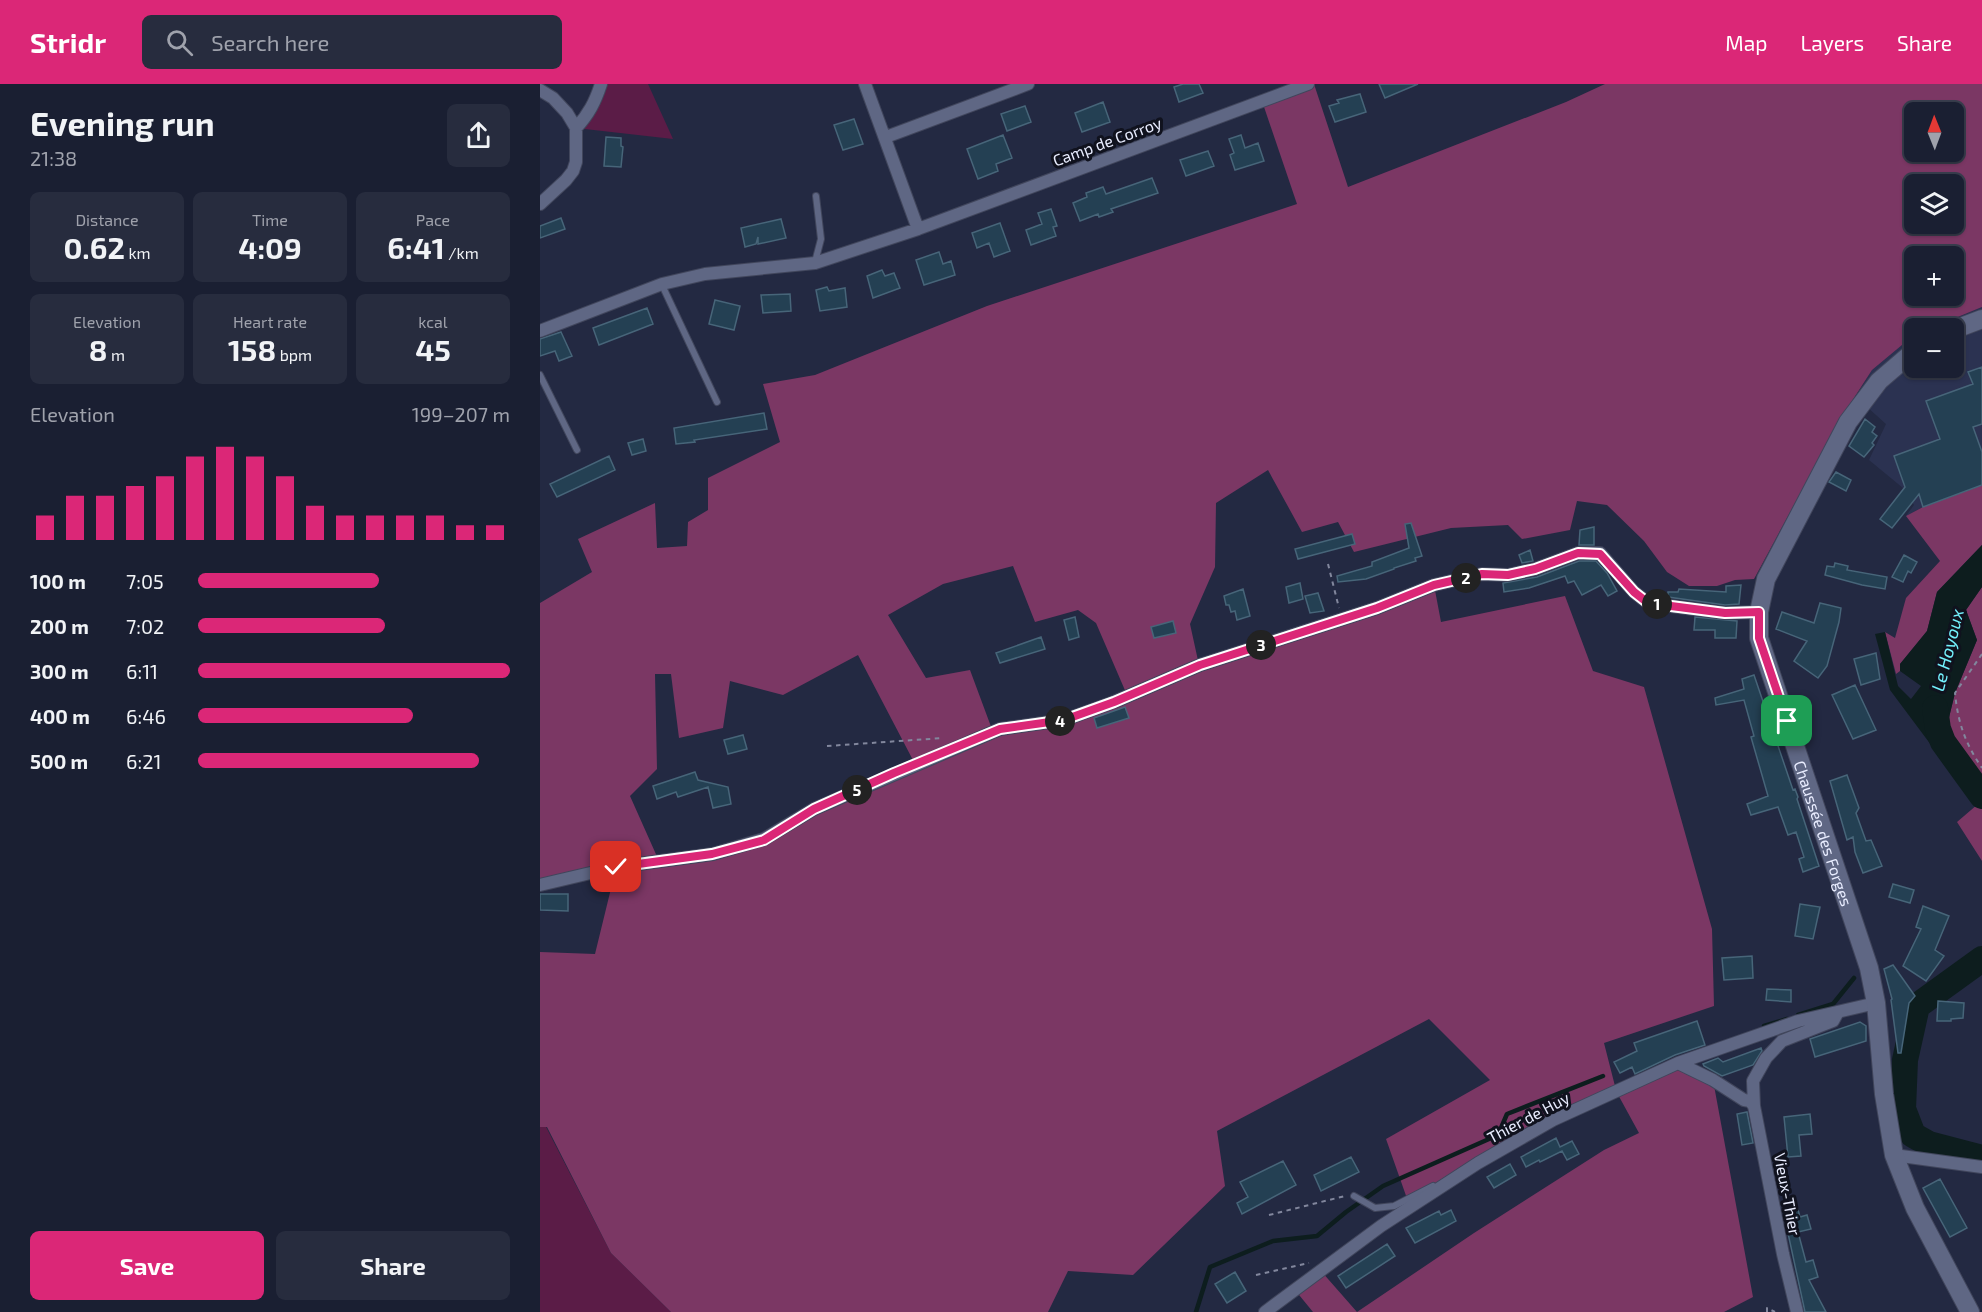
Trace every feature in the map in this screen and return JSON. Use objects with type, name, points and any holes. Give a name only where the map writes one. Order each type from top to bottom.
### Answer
[{"type":"main road","points":[[1964,326],[1982,319]]},
{"type":"main road","name":"Chaussée des Forges","points":[[1904,360],[1879,381],[1848,422],[1766,579],[1759,612],[1759,638],[1869,968],[1876,1004],[1884,1094],[1894,1155],[1915,1208],[1970,1312]]},
{"type":"street","points":[[576,128],[595,103],[601,84]]},
{"type":"street","points":[[866,84],[918,229]]},
{"type":"street","points":[[886,137],[1028,84]]},
{"type":"street","name":"Camp de Corroy","points":[[540,331],[662,284],[705,274],[815,263],[918,229],[1308,84]]},
{"type":"street","points":[[540,90],[553,98],[567,112],[576,128],[576,162],[573,171],[540,204]]},
{"type":"street","points":[[540,885],[616,867],[712,854],[764,840],[814,809],[1000,729],[1064,720],[1114,702],[1200,665],[1377,608],[1434,585],[1482,574],[1508,575],[1535,569],[1578,553],[1600,554],[1634,592],[1648,603],[1725,613],[1759,612]]},
{"type":"street","name":"Thier de Huy","points":[[1264,1312],[1381,1226],[1553,1120],[1678,1063],[1798,1021],[1876,1004]]},
{"type":"street","name":"Thier de Huy","points":[[1754,1081],[1766,1058],[1782,1041],[1833,1021],[1838,1012]]},
{"type":"street","points":[[1678,1063],[1713,1080],[1744,1100],[1750,1101],[1754,1106]]},
{"type":"street","name":"Vieux-Thier","points":[[1754,1081],[1754,1106],[1783,1254],[1797,1312]]},
{"type":"street","points":[[1894,1155],[1982,1167]]},
{"type":"lane","points":[[815,263],[821,239],[816,196]]},
{"type":"lane","points":[[662,284],[717,402]]},
{"type":"lane","points":[[540,375],[577,450]]},
{"type":"lane","points":[[1354,1196],[1375,1208],[1394,1206],[1432,1186],[1449,1182]]},
{"type":"path","points":[[1328,564],[1342,619]]},
{"type":"path","points":[[1982,654],[1955,693],[1958,718],[1969,749],[1982,768]]},
{"type":"path","points":[[826,746],[948,738]]},
{"type":"path","points":[[1269,1215],[1338,1197],[1354,1196]]},
{"type":"path","points":[[1256,1275],[1310,1262]]},
{"type":"path","points":[[1767,1312],[1767,1308],[1775,1312]]},
{"type":"shaded area","points":[[601,84],[648,84],[673,139],[576,128]]},
{"type":"shaded area","points":[[1308,84],[1314,84],[1348,187],[1566,102],[1605,84],[1982,84],[1982,307],[1955,318],[1904,318],[1904,344],[1872,370],[1841,418],[1754,579],[1735,580],[1717,586],[1689,586],[1667,572],[1644,541],[1607,505],[1577,501],[1570,530],[1522,539],[1508,525],[1451,528],[1354,552],[1338,522],[1302,532],[1268,470],[1216,503],[1215,567],[1190,624],[1199,665],[1434,585],[1441,622],[1565,596],[1593,671],[1644,687],[1712,929],[1714,1006],[1604,1043],[1616,1090],[1678,1063],[1713,1080],[1753,1297],[1724,1312],[1357,1312],[1474,1233],[1604,1150],[1639,1133],[1616,1091],[1410,1207],[1386,1139],[1490,1080],[1429,1019],[1217,1131],[1225,1186],[1133,1275],[1068,1271],[1048,1312],[671,1312],[611,1253],[547,1127],[540,1127],[540,952],[595,954],[616,868],[540,885],[540,603],[592,572],[578,539],[655,503],[657,548],[687,546],[688,522],[708,510],[708,478],[780,442],[763,384],[815,375],[987,306],[1297,204],[1262,101]],"holes":[[[1013,566],[1035,622],[1078,610],[1096,623],[1127,695],[1064,720],[993,732],[970,670],[926,678],[888,615],[943,584]],[[858,655],[915,764],[764,839],[659,861],[630,796],[657,769],[655,674],[671,674],[679,738],[723,728],[730,681],[783,695]]]},
{"type":"shaded area","points":[[1982,307],[1982,485],[1923,507],[1906,516],[1914,505],[1903,488],[1869,460],[1886,424],[1866,406],[1853,400],[1872,370],[1904,344],[1904,378],[1964,378],[1964,318],[1955,318]]},
{"type":"shaded area","points":[[1982,485],[1982,545],[1937,592],[1927,631],[1900,664],[1900,671],[1896,674],[1885,632],[1895,638],[1906,598],[1940,561],[1906,516],[1923,507]]},
{"type":"shaded area","points":[[1982,587],[1982,861],[1957,822],[1978,804],[1943,742],[1955,693],[1977,640],[1966,610]]},
{"type":"shaded area","points":[[540,1127],[546,1127],[611,1253],[671,1312],[540,1312]]},
{"type":"shaded area","points":[[1321,1271],[1357,1312],[1313,1312],[1295,1290]]},
{"type":"water","points":[[1982,545],[1982,587],[1966,610],[1977,640],[1955,693],[1943,742],[1934,749],[1890,690],[1875,634],[1885,632],[1898,686],[1911,699],[1921,686],[1900,671],[1900,664],[1927,631],[1937,592]]},
{"type":"building","points":[[1183,84],[1199,84],[1203,93],[1179,102],[1174,87]]},
{"type":"building","points":[[1379,84],[1418,84],[1385,98]]},
{"type":"building","points":[[1360,94],[1366,112],[1335,122],[1329,106],[1339,103],[1337,100]]},
{"type":"building","points":[[1103,102],[1110,122],[1082,132],[1075,113]]},
{"type":"building","points":[[1025,106],[1031,122],[1007,131],[1001,114]]},
{"type":"building","points":[[854,119],[863,144],[843,150],[834,125]]},
{"type":"building","points":[[1003,135],[1012,158],[996,164],[998,171],[978,179],[967,149]]},
{"type":"building","points":[[1241,135],[1245,148],[1258,143],[1264,161],[1235,170],[1230,155],[1234,153],[1229,139]]},
{"type":"building","points":[[606,137],[621,138],[623,147],[621,167],[604,166]]},
{"type":"building","points":[[1208,151],[1214,166],[1186,176],[1180,160]]},
{"type":"building","points":[[1152,178],[1158,193],[1111,209],[1113,212],[1099,217],[1098,214],[1080,221],[1073,203],[1087,197],[1086,193],[1103,187],[1106,194]]},
{"type":"building","points":[[1051,209],[1057,226],[1053,227],[1056,236],[1031,245],[1026,230],[1042,224],[1038,213]]},
{"type":"building","points":[[561,218],[565,229],[540,238],[540,226]]},
{"type":"building","points":[[781,219],[786,238],[758,244],[758,237],[756,244],[745,247],[741,228]]},
{"type":"building","points":[[1000,223],[1010,251],[994,257],[989,243],[977,248],[972,233]]},
{"type":"building","points":[[939,252],[943,264],[951,261],[955,275],[924,285],[916,260]]},
{"type":"building","points":[[882,270],[885,276],[894,273],[900,288],[873,298],[867,276]]},
{"type":"building","points":[[827,287],[829,291],[845,288],[847,307],[820,311],[816,290]]},
{"type":"building","points":[[790,294],[791,311],[763,313],[761,295]]},
{"type":"building","points":[[715,300],[740,306],[734,330],[709,324]]},
{"type":"building","points":[[647,308],[653,324],[599,345],[593,328]]},
{"type":"building","points":[[561,332],[572,356],[559,361],[555,351],[540,356],[540,339]]},
{"type":"building","points":[[1982,367],[1982,424],[1973,427],[1982,452],[1982,485],[1923,507],[1919,494],[1892,528],[1880,519],[1905,487],[1894,456],[1940,439],[1926,401],[1973,384],[1968,372]]},
{"type":"building","points":[[764,413],[767,429],[676,444],[674,428]]},
{"type":"building","points":[[1865,419],[1875,427],[1872,432],[1877,436],[1872,443],[1874,445],[1864,457],[1849,446]]},
{"type":"building","points":[[643,439],[646,451],[632,455],[628,443]]},
{"type":"building","points":[[609,456],[615,470],[557,497],[550,484]]},
{"type":"building","points":[[1836,472],[1851,480],[1846,491],[1829,482]]},
{"type":"building","points":[[1411,523],[1422,556],[1415,558],[1416,561],[1366,579],[1338,582],[1337,576],[1372,566],[1372,562],[1409,548],[1405,524]]},
{"type":"building","points":[[1594,527],[1594,545],[1579,545],[1580,530]]},
{"type":"building","points":[[1352,534],[1355,544],[1298,559],[1295,549]]},
{"type":"building","points":[[1530,550],[1533,561],[1522,563],[1519,555]]},
{"type":"building","points":[[1904,555],[1917,562],[1911,573],[1908,571],[1903,582],[1892,577]]},
{"type":"building","points":[[1579,561],[1596,561],[1607,573],[1617,591],[1608,596],[1601,585],[1582,595],[1574,581],[1568,583],[1565,576],[1529,588],[1504,592],[1503,583],[1537,577]]},
{"type":"building","points":[[1835,563],[1848,566],[1847,570],[1887,577],[1885,589],[1825,575],[1827,566],[1834,567]]},
{"type":"building","points":[[1300,583],[1303,599],[1289,603],[1286,587]]},
{"type":"building","points":[[1741,585],[1739,604],[1725,605],[1668,597],[1668,592],[1678,592],[1679,589],[1726,592],[1726,586]]},
{"type":"building","points":[[1243,589],[1250,616],[1237,620],[1235,611],[1231,612],[1229,605],[1226,605],[1224,596]]},
{"type":"building","points":[[1318,593],[1324,611],[1310,613],[1305,596]]},
{"type":"building","points":[[1820,603],[1841,608],[1827,666],[1818,678],[1794,661],[1807,641],[1776,629],[1782,612],[1814,623]]},
{"type":"building","points":[[1075,617],[1079,637],[1069,640],[1064,620]]},
{"type":"building","points":[[1695,617],[1737,621],[1736,638],[1715,638],[1715,630],[1694,630]]},
{"type":"building","points":[[1173,621],[1176,633],[1154,638],[1151,627]]},
{"type":"building","points":[[1041,637],[1045,649],[1000,663],[996,653]]},
{"type":"building","points":[[1876,653],[1880,679],[1861,685],[1854,659]]},
{"type":"building","points":[[1754,675],[1793,790],[1795,789],[1798,797],[1819,866],[1803,872],[1799,859],[1804,857],[1796,832],[1788,835],[1778,807],[1751,815],[1747,804],[1768,796],[1751,737],[1754,736],[1744,700],[1716,705],[1715,698],[1744,689],[1742,679]]},
{"type":"building","points":[[1855,685],[1876,730],[1853,739],[1832,695]]},
{"type":"building","points":[[1125,707],[1129,718],[1097,728],[1094,718]]},
{"type":"building","points":[[743,735],[747,749],[728,754],[724,740]]},
{"type":"building","points":[[695,772],[698,780],[728,787],[731,804],[713,808],[708,787],[678,797],[676,792],[657,799],[653,786]]},
{"type":"building","points":[[1847,775],[1859,808],[1856,813],[1866,841],[1871,840],[1882,866],[1863,873],[1855,852],[1853,837],[1847,840],[1830,781]]},
{"type":"building","points":[[1893,884],[1914,890],[1910,903],[1889,897]]},
{"type":"building","points":[[540,894],[568,894],[568,911],[540,910]]},
{"type":"building","points":[[1800,904],[1820,907],[1813,939],[1795,936]]},
{"type":"building","points":[[1923,906],[1949,916],[1935,950],[1944,956],[1926,981],[1903,966],[1921,929],[1916,927]]},
{"type":"building","points":[[1752,956],[1753,978],[1724,980],[1722,958]]},
{"type":"building","points":[[1893,965],[1915,996],[1909,1003],[1901,1053],[1898,1053],[1892,999],[1884,969]]},
{"type":"building","points":[[1767,989],[1791,990],[1791,1002],[1766,1000]]},
{"type":"building","points":[[1938,1001],[1964,1003],[1963,1018],[1937,1021]]},
{"type":"building","points":[[1697,1021],[1705,1045],[1675,1055],[1635,1074],[1632,1067],[1620,1073],[1614,1062],[1637,1051],[1634,1043]]},
{"type":"building","points":[[1860,1022],[1866,1026],[1866,1041],[1815,1057],[1810,1039]]},
{"type":"building","points":[[1761,1048],[1762,1051],[1753,1065],[1722,1076],[1703,1064],[1718,1058],[1723,1062]]},
{"type":"building","points":[[1747,1112],[1753,1143],[1742,1145],[1737,1114]]},
{"type":"building","points":[[1810,1114],[1812,1134],[1799,1135],[1801,1156],[1788,1157],[1784,1117]]},
{"type":"building","points":[[1556,1138],[1560,1147],[1572,1141],[1579,1154],[1567,1160],[1562,1151],[1526,1167],[1521,1157]]},
{"type":"building","points":[[1351,1157],[1359,1172],[1321,1191],[1314,1175]]},
{"type":"building","points":[[1283,1161],[1296,1185],[1242,1214],[1237,1203],[1248,1197],[1240,1182]]},
{"type":"building","points":[[1510,1164],[1516,1175],[1494,1188],[1487,1177]]},
{"type":"building","points":[[1940,1179],[1967,1228],[1950,1237],[1923,1188]]},
{"type":"building","points":[[1797,1206],[1800,1217],[1807,1215],[1811,1229],[1798,1232],[1806,1262],[1813,1260],[1818,1277],[1809,1280],[1826,1312],[1805,1312],[1783,1210]]},
{"type":"building","points":[[1451,1210],[1456,1221],[1415,1243],[1406,1228],[1439,1211],[1441,1215]]},
{"type":"building","points":[[1387,1244],[1395,1256],[1346,1288],[1338,1276]]},
{"type":"building","points":[[1235,1272],[1246,1291],[1227,1303],[1215,1284]]},
{"type":"waterway","name":"Le Hoyoux","points":[[1935,708],[1938,729],[1943,742],[1982,796]]},
{"type":"waterway","name":"Le Hoyoux","points":[[1982,959],[1917,1006],[1905,1060],[1903,1109],[1913,1135],[1929,1144],[1982,1158]]},
{"type":"waterway","points":[[1798,1015],[1833,1004],[1854,978]]},
{"type":"waterway","points":[[1764,1026],[1787,1019]]},
{"type":"waterway","points":[[1196,1312],[1210,1267],[1273,1241],[1317,1236],[1383,1186],[1498,1135],[1507,1114],[1603,1076]]},
{"type":"route","points":[[616,867],[712,854],[764,840],[814,809],[1000,729],[1064,720],[1114,702],[1200,665],[1377,608],[1434,585],[1482,574],[1508,575],[1535,569],[1578,553],[1600,554],[1634,592],[1648,603],[1725,613],[1759,612],[1759,638],[1787,721]]}]
